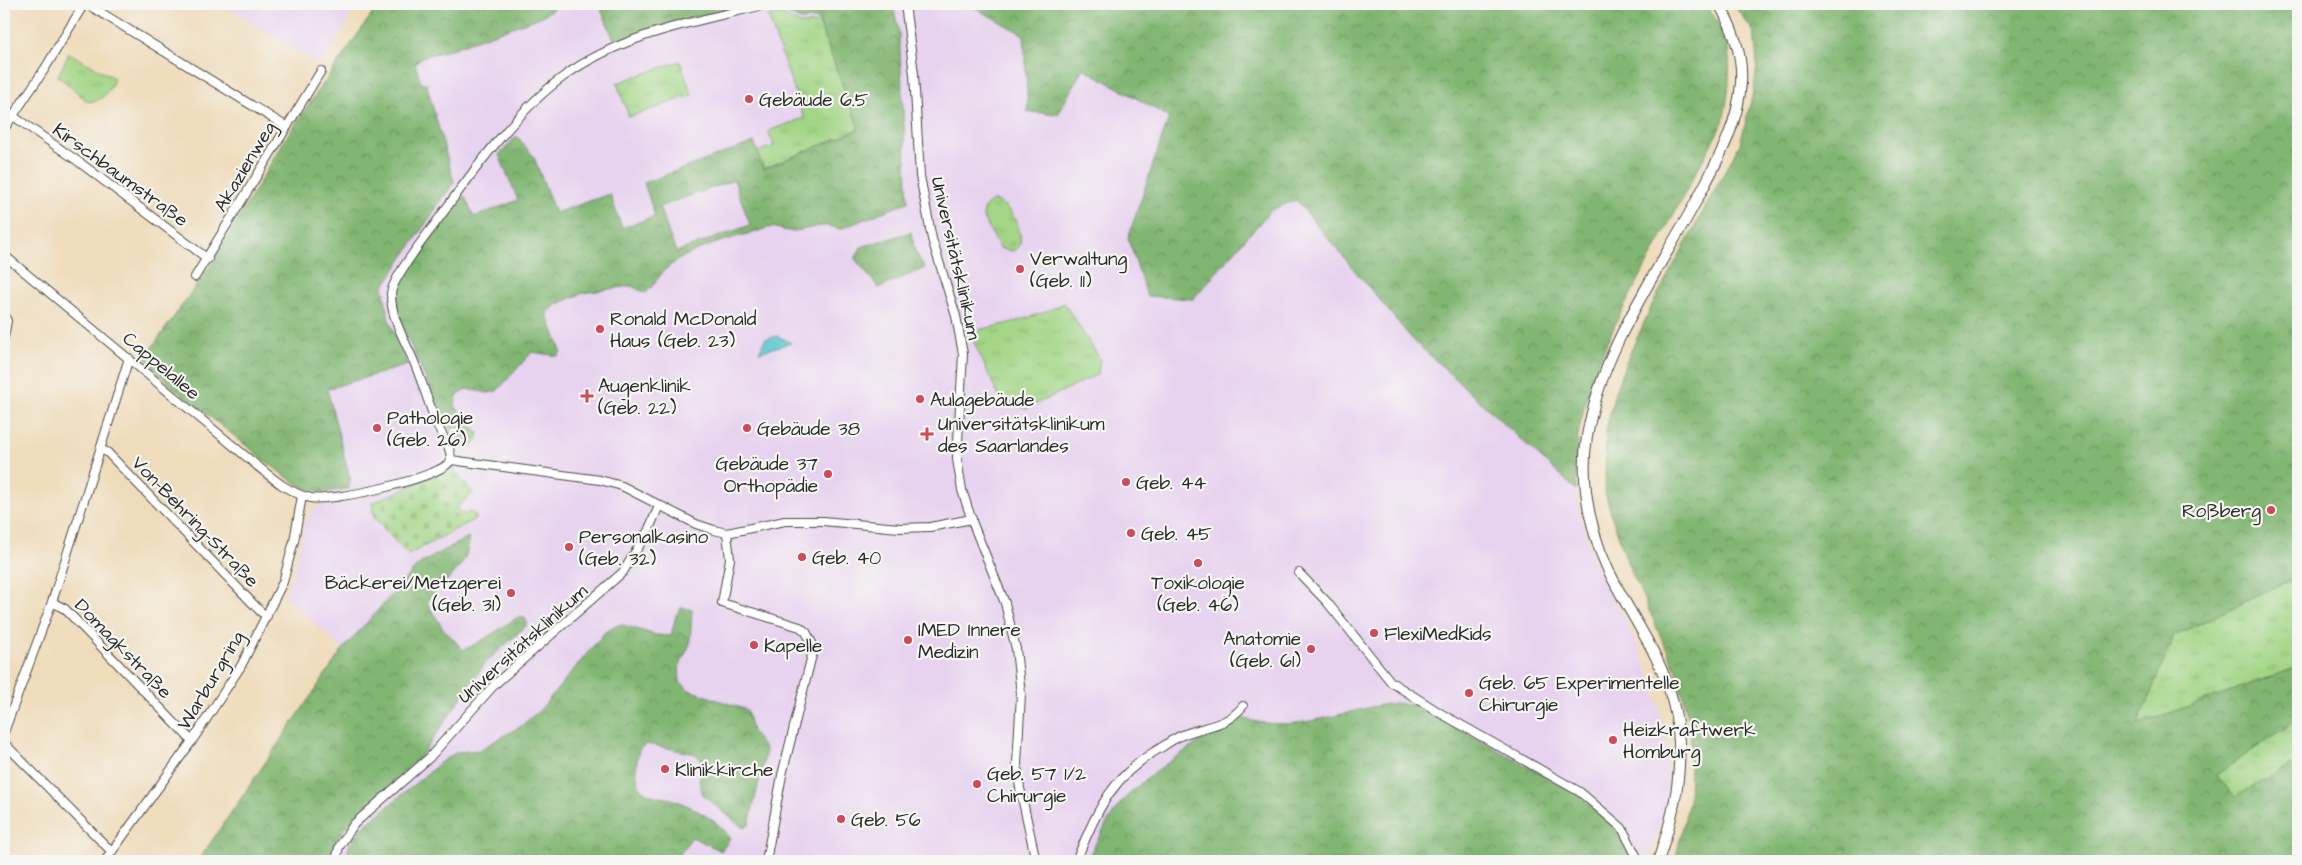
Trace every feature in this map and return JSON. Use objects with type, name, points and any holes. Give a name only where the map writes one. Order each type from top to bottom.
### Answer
[{"type":"street","points":[[4,129],[86,4],[286,127]]},
{"type":"street","points":[[302,496],[326,499],[346,496],[439,471],[445,468],[451,460],[451,450],[436,422],[392,306],[391,291],[402,270],[461,188],[534,103],[562,77],[596,57],[637,39],[671,28],[768,4]]},
{"type":"street","name":"Universitätsklinikum","points":[[905,4],[914,74],[920,176],[932,239],[956,316],[963,354],[956,450],[962,490],[1005,603],[1016,649],[1021,694],[1017,764],[1020,788],[1036,861]]},
{"type":"street","points":[[1658,861],[1671,820],[1679,780],[1680,744],[1677,723],[1665,677],[1653,650],[1615,584],[1593,530],[1586,472],[1587,438],[1595,399],[1607,363],[1719,158],[1734,124],[1741,81],[1740,61],[1736,38],[1719,4]]},
{"type":"street","name":"Akazienweg","points":[[195,277],[208,259],[321,71]]},
{"type":"street","name":"Kirschbaumstraße","points":[[13,116],[79,162],[208,259]]},
{"type":"street","name":"Cappelallee","points":[[4,255],[275,481],[302,496]]},
{"type":"street","points":[[4,314],[7,321],[4,337]]},
{"type":"street","points":[[4,732],[52,602],[101,450],[128,358]]},
{"type":"street","name":"Von-Behring-Straße","points":[[101,450],[107,452],[261,612],[267,616]]},
{"type":"street","points":[[451,460],[600,480],[622,486],[696,524],[727,533],[785,521],[824,521],[899,528],[930,527],[972,519]]},
{"type":"street","name":"Warburgring","points":[[105,861],[192,741],[241,666],[267,616],[289,562],[302,496]]},
{"type":"street","name":"Universitätsklinikum","points":[[336,861],[339,847],[354,824],[429,758],[495,684],[623,572],[648,531],[659,506]]},
{"type":"street","points":[[727,533],[730,559],[722,603],[800,627],[806,632],[812,643],[812,656],[782,776],[766,861]]},
{"type":"street","points":[[1299,573],[1327,602],[1391,682],[1440,713],[1580,792],[1622,828],[1639,861]]},
{"type":"street","name":"Domagkstraße","points":[[52,602],[65,609],[192,741]]},
{"type":"street","points":[[1076,861],[1095,816],[1116,783],[1128,770],[1149,754],[1183,734],[1234,717],[1243,706]]},
{"type":"street","points":[[4,743],[112,852]]},
{"type":"shaded area","points":[[221,4],[358,4],[320,65]]},
{"type":"shaded area","name":"Universitätsklinikum des Saarlandes","points":[[554,4],[597,4],[616,42],[670,23],[750,4],[968,4],[1024,35],[1028,112],[1058,114],[1083,68],[1169,117],[1128,238],[1193,299],[1271,210],[1295,200],[1412,339],[1576,490],[1580,514],[1593,559],[1634,638],[1651,678],[1666,733],[1668,791],[1656,838],[1647,861],[329,861],[338,837],[351,822],[421,756],[486,662],[526,626],[520,616],[476,645],[463,650],[442,627],[427,603],[430,596],[463,564],[470,547],[468,537],[418,565],[343,649],[284,596],[295,569],[304,524],[312,510],[323,505],[323,492],[349,489],[350,478],[327,389],[408,365],[389,320],[383,287],[454,182],[426,83],[421,83],[415,63],[422,57],[445,51],[538,18],[551,10]]},
{"type":"green space","points":[[379,4],[554,4],[552,10],[538,18],[445,51],[422,57],[415,63],[421,83],[426,83],[454,182],[383,287],[389,320],[408,365],[327,389],[350,478],[349,489],[323,492],[304,488],[282,474],[175,389],[147,362],[146,356],[212,263],[287,136]]},
{"type":"green space","points":[[597,4],[750,4],[670,23],[615,42]]},
{"type":"green space","points":[[779,4],[893,4],[899,33],[908,202],[840,229],[822,226],[791,231],[771,227],[689,254],[663,271],[646,293],[631,286],[583,293],[556,305],[547,314],[561,351],[558,356],[532,352],[497,391],[488,393],[466,389],[457,396],[455,406],[479,434],[476,443],[470,448],[462,443],[446,423],[401,324],[397,300],[402,281],[409,268],[465,196],[474,217],[518,200],[499,155],[517,136],[534,157],[555,213],[610,194],[622,228],[655,216],[644,183],[754,142],[764,169],[859,129],[818,19],[800,20],[780,10]],"holes":[[[734,180],[750,225],[676,252],[659,207]]]},
{"type":"green space","points":[[968,4],[1706,4],[1723,32],[1728,51],[1729,82],[1723,122],[1616,322],[1598,363],[1586,399],[1578,435],[1576,490],[1412,339],[1296,200],[1271,210],[1193,299],[1147,296],[1128,238],[1169,117],[1083,68],[1058,114],[1028,112],[1024,35]]},
{"type":"green space","points":[[1733,4],[2298,4],[2298,576],[2174,636],[2138,724],[2298,667],[2298,719],[2216,775],[2235,797],[2298,762],[2298,861],[1675,861],[1689,801],[1691,732],[1677,672],[1628,564],[1612,517],[1605,492],[1606,431],[1615,392],[1626,362],[1653,303],[1740,144],[1754,89],[1757,64],[1754,32]]},
{"type":"green space","points":[[781,14],[800,24],[819,23],[859,129],[763,169],[757,152],[774,146],[768,131],[804,118],[768,16]]},
{"type":"green space","points":[[69,53],[114,78],[105,95],[97,100],[87,101],[58,76]]},
{"type":"green space","points":[[680,61],[692,95],[629,117],[617,83]]},
{"type":"green space","points":[[992,201],[998,202],[1010,211],[1018,226],[1020,233],[1019,247],[1013,251],[1000,248],[983,218],[984,208]]},
{"type":"green space","points":[[911,232],[915,251],[925,268],[879,288],[855,259],[861,247]]},
{"type":"green space","points":[[1064,303],[1100,359],[1098,374],[1026,409],[999,397],[968,329],[976,327],[978,330],[1011,323]]},
{"type":"green space","points":[[452,468],[473,493],[457,507],[465,515],[471,510],[477,518],[408,555],[374,518],[372,503]]},
{"type":"green space","points":[[468,537],[468,547],[462,563],[451,577],[430,596],[427,602],[442,627],[463,650],[485,639],[520,616],[526,619],[526,626],[486,662],[421,756],[351,822],[338,837],[329,861],[198,861],[343,649],[418,565]]},
{"type":"green space","points":[[2298,576],[2298,667],[2137,725],[2174,636]]},
{"type":"green space","points":[[682,607],[692,610],[690,644],[679,667],[680,682],[689,690],[747,710],[752,731],[766,751],[749,825],[743,828],[703,795],[699,781],[703,762],[696,754],[647,744],[640,748],[636,771],[641,788],[645,792],[687,805],[704,814],[720,826],[730,839],[721,851],[692,837],[675,861],[507,861],[468,854],[465,861],[427,861],[404,857],[395,861],[349,861],[348,849],[357,832],[441,762],[457,752],[479,750],[521,726],[540,710],[605,632],[620,624],[656,635],[671,636],[676,615]]},
{"type":"green space","points":[[1394,703],[1416,705],[1579,795],[1620,831],[1633,861],[1086,861],[1113,814],[1127,796],[1175,758],[1242,718],[1262,723],[1300,723]]},
{"type":"green space","points":[[2298,719],[2298,762],[2235,797],[2216,775]]},
{"type":"water","points":[[778,336],[791,343],[759,352],[765,339]]},
{"type":"place","name":"Gebäude 6.5","points":[[749,99]]},
{"type":"place","name":"Verwaltung (Geb. 11)","points":[[1020,269]]},
{"type":"place","name":"Ronald McDonald Haus (Geb. 23)","points":[[600,329]]},
{"type":"place","name":"Augenklinik (Geb. 22)","points":[[587,396]]},
{"type":"place","name":"Aulagebäude","points":[[920,399]]},
{"type":"place","name":"Pathologie (Geb. 26)","points":[[377,428]]},
{"type":"place","name":"Gebäude 38","points":[[747,428]]},
{"type":"place","name":"Universitätsklinikum des Saarlandes","points":[[927,434]]},
{"type":"place","name":"Gebäude 37 Orthopädie","points":[[828,474]]},
{"type":"place","name":"Geb. 44","points":[[1126,482]]},
{"type":"place","name":"Roßberg","points":[[2271,510]]},
{"type":"place","name":"Geb. 45","points":[[1131,533]]},
{"type":"place","name":"Personalkasino (Geb. 32)","points":[[569,547]]},
{"type":"place","name":"Geb. 40","points":[[802,557]]},
{"type":"place","name":"Toxikologie (Geb. 46)","points":[[1198,563]]},
{"type":"place","name":"Bäckerei/Metzgerei (Geb. 31)","points":[[511,593]]},
{"type":"place","name":"FlexiMedKids","points":[[1374,633]]},
{"type":"place","name":"IMED Innere Medizin","points":[[908,640]]},
{"type":"place","name":"Kapelle","points":[[754,645]]},
{"type":"place","name":"Anatomie (Geb. 61)","points":[[1311,649]]},
{"type":"place","name":"Geb. 65 Experimentelle Chirurgie","points":[[1469,693]]},
{"type":"place","name":"Heizkraftwerk Homburg","points":[[1613,740]]},
{"type":"place","name":"Klinikkirche","points":[[665,769]]},
{"type":"place","name":"Geb. 57 1/2 Chirurgie","points":[[977,784]]},
{"type":"place","name":"Geb. 56","points":[[841,819]]}]
